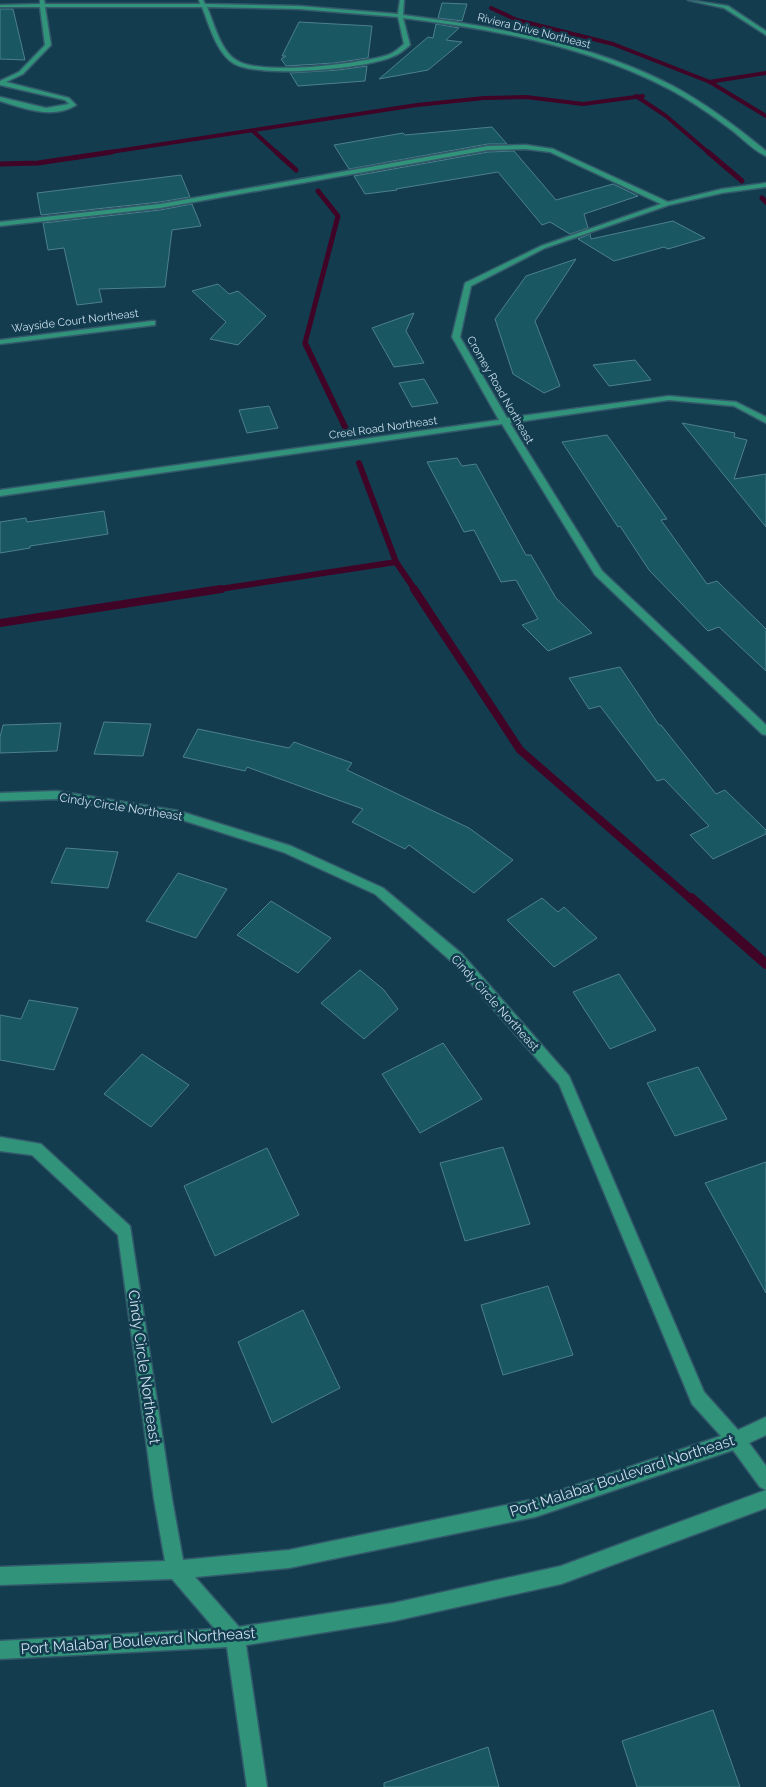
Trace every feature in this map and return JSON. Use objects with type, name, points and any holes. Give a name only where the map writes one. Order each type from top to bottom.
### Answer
[{"type":"street","points":[[202,2],[226,54],[236,63],[259,69],[300,69],[356,63],[392,56],[407,45],[400,15],[402,0]]},
{"type":"street","points":[[690,0],[726,6],[766,33]]},
{"type":"street","name":"Riviera Drive Northeast","points":[[0,6],[43,3],[202,2],[400,15],[491,28],[570,48],[639,72],[690,98],[766,154]]},
{"type":"street","points":[[1,83],[21,73],[48,45],[43,3]]},
{"type":"street","points":[[750,21],[758,21]]},
{"type":"street","points":[[0,99],[46,112],[62,111],[74,106],[67,98],[1,83]]},
{"type":"street","points":[[0,224],[160,206],[488,148],[526,147],[552,150],[667,204]]},
{"type":"street","name":"Cromey Road Northeast","points":[[766,185],[722,191],[667,204],[543,247],[468,285],[456,337],[505,422],[598,573],[766,731]]},
{"type":"street","name":"Wayside Court Northeast","points":[[0,342],[152,323]]},
{"type":"street","name":"Creel Road Northeast","points":[[0,493],[668,398],[736,404],[766,420]]},
{"type":"street","name":"Cindy Circle Northeast","points":[[0,797],[57,795],[179,815],[287,849],[379,890],[457,958],[564,1080],[698,1398],[736,1440],[766,1481]]},
{"type":"street","name":"Cindy Circle Northeast","points":[[0,1144],[36,1149],[125,1231],[161,1489],[176,1570]]},
{"type":"street","name":"Port Malabar Boulevard Northeast","points":[[0,1576],[176,1570],[289,1559],[372,1543],[535,1508],[736,1440],[766,1426]]},
{"type":"street","name":"Port Malabar Boulevard Northeast","points":[[0,1650],[235,1637],[394,1612],[561,1575],[766,1499]]},
{"type":"street","points":[[176,1570],[235,1637],[257,1787]]},
{"type":"building","points":[[442,3],[467,4],[462,21],[438,18]]},
{"type":"building","points":[[0,9],[13,9],[25,60],[0,59]]},
{"type":"building","points":[[299,22],[372,26],[368,58],[334,63],[286,66],[281,59],[286,56],[282,56]]},
{"type":"building","points":[[436,24],[459,28],[446,40],[462,42],[428,70],[379,79],[428,37],[433,38]]},
{"type":"building","points":[[367,66],[365,81],[298,86],[290,73],[338,70]]},
{"type":"building","points":[[492,127],[507,144],[488,144],[349,169],[334,145],[403,133],[405,135]]},
{"type":"building","points":[[514,151],[556,200],[613,184],[638,196],[584,214],[588,228],[570,234],[550,222],[542,225],[498,172],[365,194],[354,176],[488,152]]},
{"type":"building","points":[[181,175],[190,197],[41,215],[37,193]]},
{"type":"building","points":[[192,204],[201,226],[172,230],[165,287],[99,289],[102,302],[77,305],[64,248],[48,250],[43,223],[160,210]]},
{"type":"building","points":[[673,221],[705,238],[668,249],[664,247],[614,261],[578,239],[590,234],[591,239]]},
{"type":"building","points":[[576,259],[535,321],[560,386],[544,393],[513,374],[495,319],[526,276]]},
{"type":"building","points":[[218,284],[229,294],[238,291],[266,316],[238,345],[210,339],[226,322],[192,291]]},
{"type":"building","points":[[414,313],[406,331],[424,363],[394,367],[372,328]]},
{"type":"building","points":[[635,360],[651,380],[609,386],[593,365]]},
{"type":"building","points":[[424,379],[438,403],[412,407],[399,383]]},
{"type":"building","points":[[269,406],[278,428],[247,433],[239,410]]},
{"type":"building","points":[[682,423],[735,433],[734,437],[747,440],[734,479],[766,474],[766,527]]},
{"type":"building","points":[[607,435],[667,519],[661,520],[707,584],[717,581],[766,629],[766,671],[719,627],[708,631],[649,570],[562,442]]},
{"type":"building","points":[[457,458],[462,466],[476,464],[526,555],[531,555],[556,598],[592,633],[548,651],[522,625],[538,619],[516,580],[501,582],[474,530],[464,532],[427,462]]},
{"type":"building","points":[[104,511],[108,534],[30,546],[30,548],[0,553],[0,522],[26,518],[27,522]]},
{"type":"building","points":[[620,667],[659,725],[661,725],[716,794],[725,790],[766,830],[766,834],[713,859],[690,835],[709,826],[664,779],[657,781],[600,706],[589,709],[569,678]]},
{"type":"building","points":[[104,722],[151,724],[143,756],[94,754]]},
{"type":"building","points":[[61,723],[57,751],[0,753],[0,737],[3,725]]},
{"type":"building","points":[[198,729],[289,748],[294,742],[352,763],[347,770],[469,828],[513,860],[474,893],[409,845],[405,849],[352,822],[363,809],[247,767],[245,771],[183,757]]},
{"type":"building","points":[[66,848],[118,852],[108,888],[51,883]]},
{"type":"building","points":[[178,873],[227,889],[196,938],[146,921]]},
{"type":"building","points":[[542,898],[558,912],[564,907],[597,938],[554,967],[507,920]]},
{"type":"building","points":[[271,901],[331,938],[298,973],[237,935]]},
{"type":"building","points":[[360,970],[384,990],[398,1009],[364,1039],[321,1003]]},
{"type":"building","points":[[619,974],[656,1030],[610,1049],[573,992]]},
{"type":"building","points":[[29,1000],[78,1008],[54,1070],[0,1060],[0,1015],[21,1019]]},
{"type":"building","points":[[443,1043],[482,1099],[420,1133],[382,1074]]},
{"type":"building","points":[[142,1054],[189,1085],[151,1127],[104,1094]]},
{"type":"building","points":[[698,1067],[727,1119],[675,1136],[647,1083]]},
{"type":"building","points":[[503,1147],[530,1224],[465,1241],[440,1163]]},
{"type":"building","points":[[267,1148],[299,1215],[215,1256],[184,1186]]},
{"type":"building","points":[[766,1162],[766,1293],[705,1183]]},
{"type":"building","points":[[548,1286],[573,1355],[503,1375],[481,1305]]},
{"type":"building","points":[[303,1310],[340,1388],[272,1423],[238,1342]]},
{"type":"building","points":[[713,1710],[740,1787],[637,1787],[622,1741]]},
{"type":"building","points":[[488,1747],[499,1787],[384,1787],[384,1783]]},
{"type":"waterway","points":[[491,8],[517,20],[613,44],[710,82]]},
{"type":"waterway","points":[[710,82],[766,73]]},
{"type":"waterway","points":[[710,82],[766,116]]},
{"type":"waterway","points":[[637,97],[643,96]]},
{"type":"waterway","points":[[104,153],[417,105],[484,98],[526,97],[583,104],[637,97]]},
{"type":"waterway","points":[[637,97],[666,116],[709,153]]},
{"type":"waterway","points":[[253,131],[277,153]]},
{"type":"waterway","points":[[0,164],[38,163],[112,152]]},
{"type":"waterway","points":[[276,152],[296,170]]},
{"type":"waterway","points":[[708,152],[742,181]]},
{"type":"waterway","points":[[306,346],[305,343],[338,216],[318,191]]},
{"type":"waterway","points":[[762,198],[766,202]]},
{"type":"waterway","points":[[306,345],[345,427]]},
{"type":"waterway","points":[[359,463],[396,562]]},
{"type":"waterway","points":[[213,590],[396,562]]},
{"type":"waterway","points":[[396,562],[415,590]]},
{"type":"waterway","points":[[0,623],[221,589]]},
{"type":"waterway","points":[[414,589],[520,750],[692,900]]},
{"type":"waterway","points":[[691,898],[766,964]]}]
